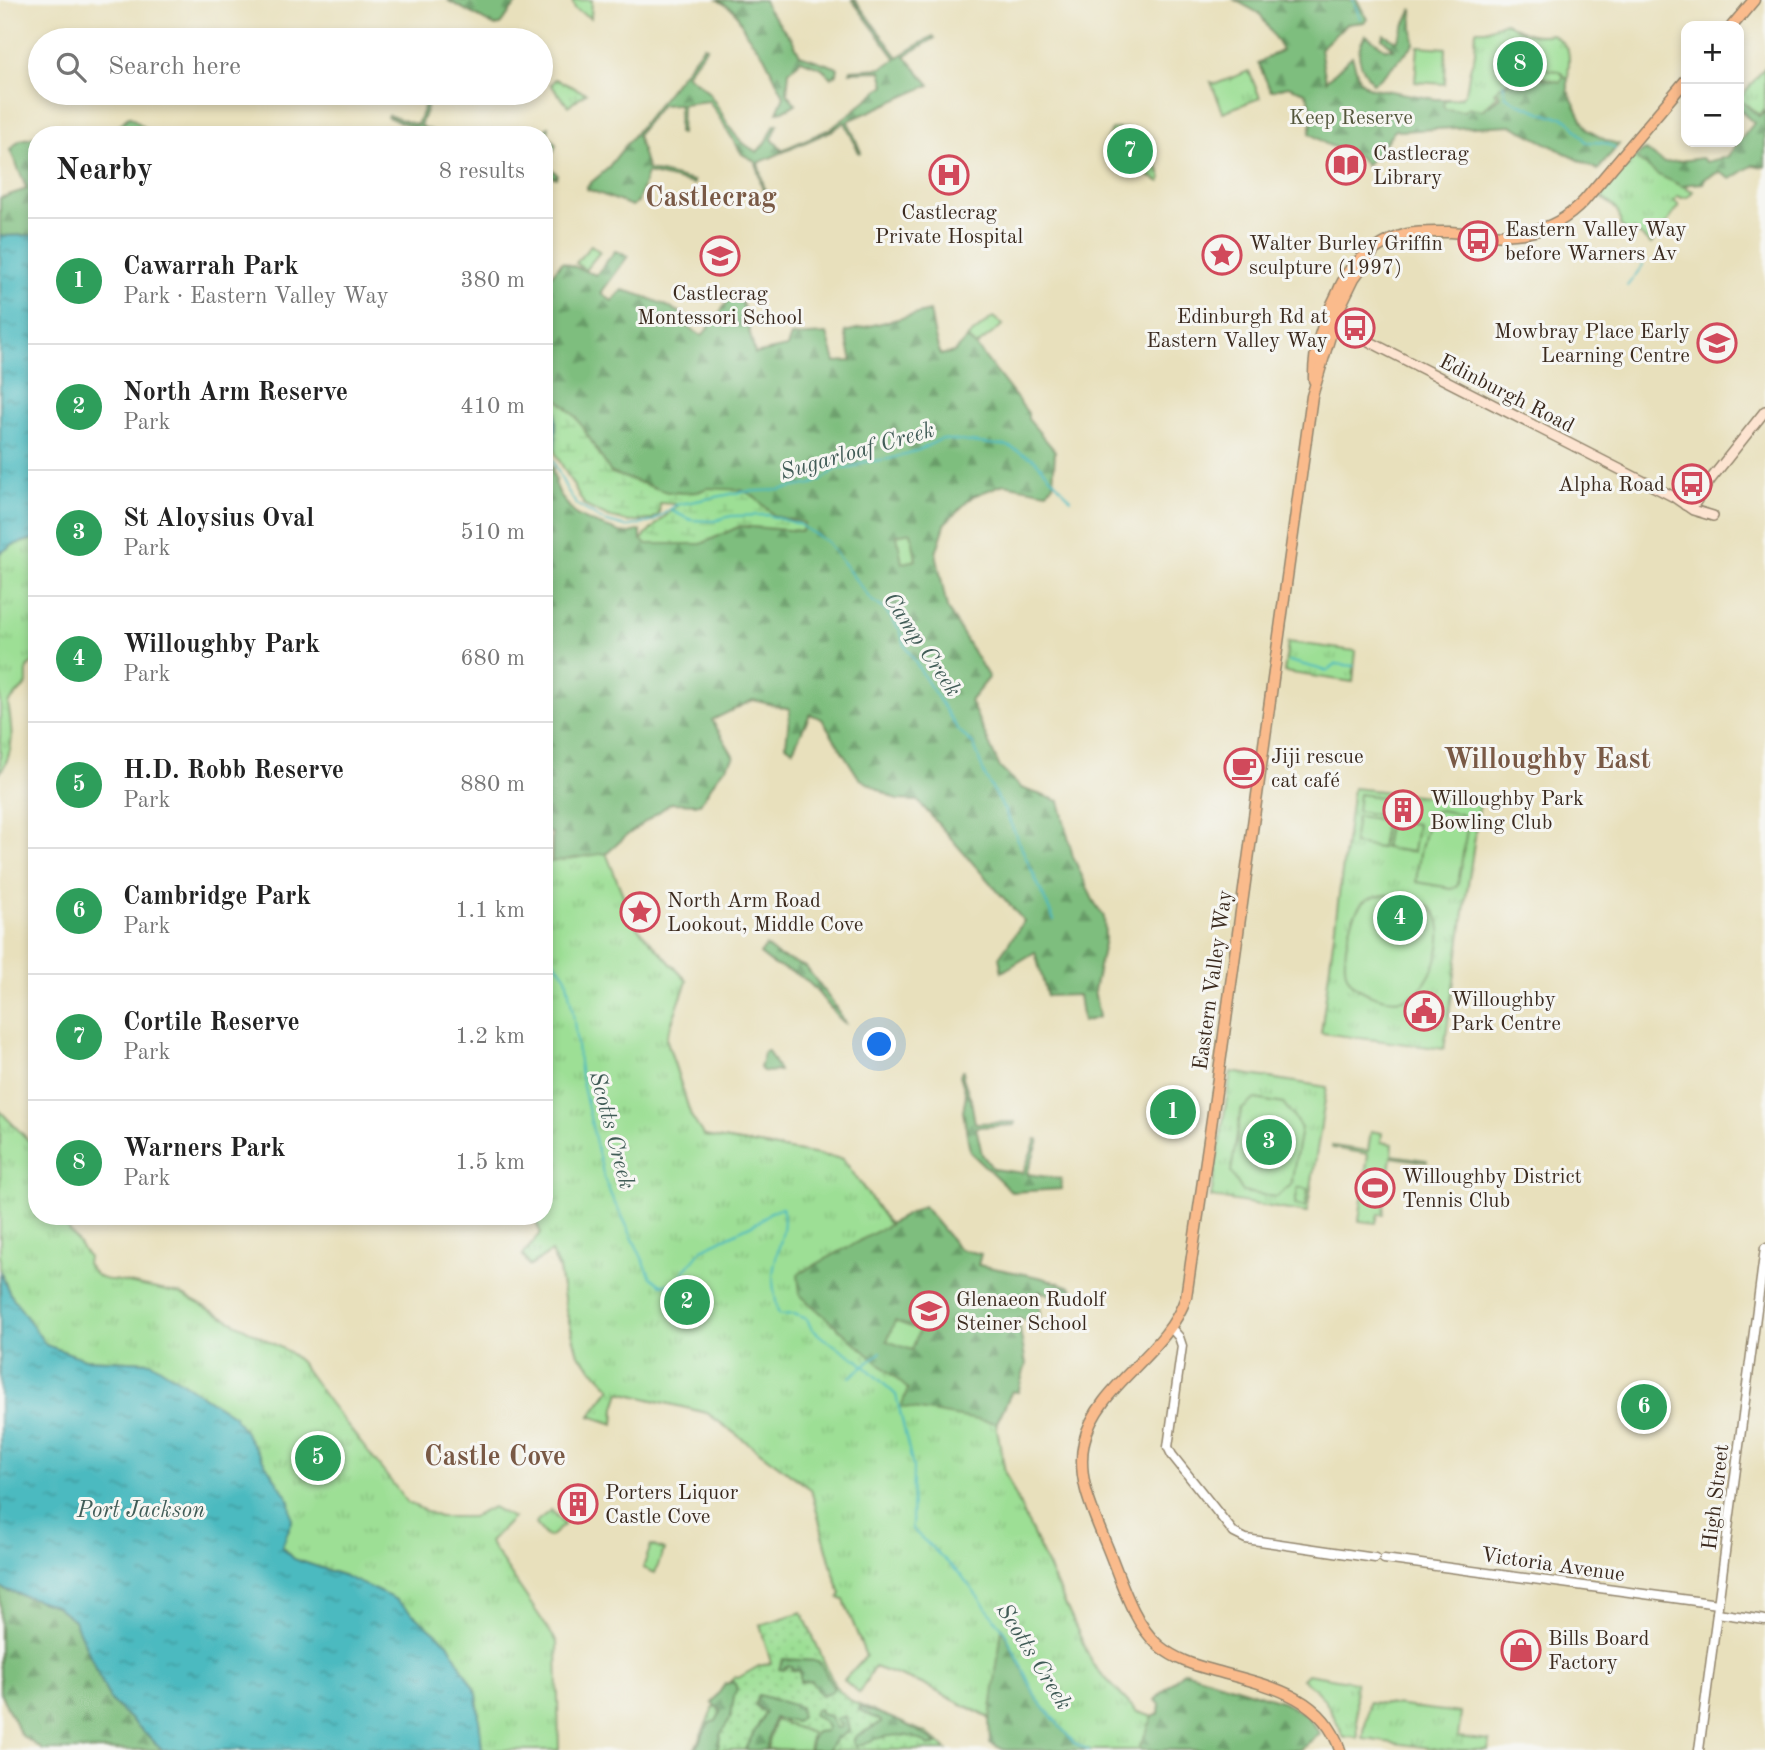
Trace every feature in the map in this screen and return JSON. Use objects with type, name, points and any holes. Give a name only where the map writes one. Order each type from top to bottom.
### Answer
[{"type":"main road","points":[[1736,21],[1754,0]]},
{"type":"main road","name":"Eastern Valley Way","points":[[1340,1750],[1324,1720],[1298,1698],[1277,1688],[1186,1662],[1167,1652],[1150,1637],[1138,1619],[1087,1493],[1083,1478],[1082,1452],[1086,1432],[1100,1406],[1171,1328],[1184,1303],[1314,387],[1315,351],[1343,281],[1361,258],[1394,238],[1417,232],[1517,235],[1553,225],[1584,201],[1683,84]]},
{"type":"main road","name":"Edinburgh Road","points":[[1329,321],[1686,501]]},
{"type":"main road","points":[[1686,501],[1711,479],[1765,411]]},
{"type":"main road","points":[[1686,501],[1699,505],[1704,511]]},
{"type":"street","name":"High Street","points":[[1699,1750],[1765,1248]]},
{"type":"street","name":"Victoria Avenue","points":[[1171,1328],[1179,1337],[1182,1346],[1168,1447],[1234,1533],[1246,1539],[1718,1608],[1765,1620]]},
{"type":"green space","points":[[447,0],[519,0],[500,25],[495,26]]},
{"type":"green space","points":[[572,0],[592,0],[591,18],[575,9]]},
{"type":"green space","points":[[718,0],[764,0],[768,10],[792,39],[800,55],[838,68],[837,73],[831,78],[822,68],[801,60],[789,71],[787,94],[796,104],[777,112],[784,96],[764,56],[746,33],[735,11]]},
{"type":"green space","points":[[852,0],[855,0],[898,57],[933,36],[935,38],[905,56],[930,85],[848,121],[861,152],[859,153],[845,122],[833,130],[758,163],[764,194],[755,161],[742,154],[709,101],[682,104],[681,134],[678,133],[679,104],[661,105],[637,135],[648,170],[694,181],[694,184],[647,173],[638,202],[632,206],[587,189],[587,186],[606,170],[704,46],[707,47],[686,74],[708,92],[733,132],[747,146],[757,152],[767,141],[775,124],[778,124],[772,139],[782,150],[832,128],[885,85],[881,71],[850,72],[851,70],[881,68],[896,59]]},
{"type":"green space","name":"Keep Reserve","points":[[1235,0],[1357,0],[1367,19],[1364,22],[1346,24],[1320,49],[1326,81],[1352,56],[1359,79],[1367,87],[1435,99],[1454,99],[1464,106],[1482,110],[1500,97],[1496,89],[1514,79],[1527,76],[1565,77],[1568,79],[1568,91],[1587,130],[1619,144],[1598,170],[1511,125],[1399,131],[1396,129],[1366,166],[1360,157],[1326,144],[1310,133],[1312,112],[1305,92],[1288,86],[1271,91],[1258,63],[1282,50],[1260,14]]},
{"type":"green space","points":[[1412,9],[1414,44],[1373,83],[1360,60],[1362,41],[1366,35],[1386,49],[1394,49],[1382,38],[1384,34],[1397,41]]},
{"type":"green space","points":[[1505,22],[1527,33],[1552,34],[1564,44],[1569,53],[1568,79],[1518,79],[1501,85],[1494,92],[1497,96],[1482,110],[1468,107],[1464,111],[1445,109],[1445,100],[1460,97],[1466,92],[1475,56],[1476,30],[1486,30]]},
{"type":"green space","points":[[1418,46],[1446,48],[1445,84],[1415,82]]},
{"type":"green space","points":[[1524,62],[1559,71],[1564,76],[1560,82],[1521,71]]},
{"type":"green space","points":[[1765,67],[1765,108],[1760,115],[1744,103],[1744,93]]},
{"type":"green space","points":[[1249,71],[1260,98],[1223,112],[1211,82],[1216,84]]},
{"type":"green space","points":[[555,79],[586,93],[568,106],[553,87]]},
{"type":"green space","points":[[1744,103],[1759,116],[1765,111],[1765,167],[1753,165],[1731,179],[1719,172],[1705,178],[1703,183],[1679,188],[1631,160],[1645,150],[1664,163],[1702,158],[1706,162],[1727,157],[1735,147],[1744,147],[1744,136],[1754,123],[1744,114]]},
{"type":"green space","points":[[425,105],[428,105],[420,126],[410,126],[387,117],[388,115],[417,125]]},
{"type":"green space","points":[[129,116],[143,126],[118,126]]},
{"type":"green space","points":[[1112,129],[1128,129],[1147,139],[1162,178],[1160,182],[1113,157],[1104,145]]},
{"type":"green space","points":[[1124,130],[1146,141],[1133,165],[1112,154]]},
{"type":"green space","points":[[28,139],[28,235],[0,236],[0,198],[27,189],[10,150],[20,140]]},
{"type":"green space","points":[[1634,157],[1658,175],[1693,191],[1688,197],[1678,196],[1674,201],[1678,208],[1651,244],[1634,230],[1631,234],[1620,225],[1618,212],[1601,197]]},
{"type":"green space","points":[[591,245],[600,252],[585,270],[576,263]]},
{"type":"green space","points":[[615,251],[628,256],[601,293],[612,301],[622,290],[655,301],[685,315],[680,322],[702,336],[733,295],[741,298],[755,354],[787,347],[791,336],[827,334],[835,362],[852,361],[845,332],[930,311],[940,355],[954,352],[967,339],[976,346],[1028,413],[1028,419],[1055,451],[1053,484],[1047,492],[1004,484],[973,496],[946,522],[936,553],[947,608],[989,678],[970,701],[1000,768],[1021,788],[1059,801],[1073,857],[1104,917],[1105,939],[1094,990],[1099,1017],[1083,1022],[1079,995],[1047,996],[1035,952],[1002,972],[999,957],[1024,921],[918,801],[897,800],[859,778],[822,719],[810,714],[793,750],[786,745],[790,709],[753,700],[712,720],[734,757],[700,804],[671,803],[606,854],[635,925],[687,981],[666,1038],[691,1116],[703,1136],[843,1159],[889,1224],[923,1206],[959,1249],[981,1254],[978,1265],[1039,1277],[1072,1287],[1074,1302],[1039,1291],[1040,1322],[1018,1319],[1026,1364],[1018,1392],[1012,1391],[996,1424],[1005,1473],[1093,1665],[1137,1712],[1153,1717],[1159,1714],[1160,1704],[1155,1700],[1184,1671],[1281,1701],[1305,1714],[1320,1734],[1299,1750],[1004,1750],[990,1743],[989,1718],[920,1683],[874,1667],[859,1693],[844,1680],[866,1656],[844,1600],[839,1598],[841,1594],[811,1489],[707,1413],[620,1392],[615,1407],[614,1424],[590,1416],[611,1388],[578,1354],[566,1310],[559,1269],[551,1252],[530,1266],[523,1255],[541,1233],[537,1225],[553,1225],[553,474],[561,497],[576,515],[626,534],[641,530],[641,539],[646,544],[701,544],[740,526],[802,531],[804,523],[774,516],[755,497],[708,488],[698,492],[666,492],[611,473],[576,417],[553,395],[553,273],[562,262],[596,275]]},
{"type":"green space","points":[[993,317],[1003,325],[976,346],[967,338]]},
{"type":"green space","points":[[556,397],[576,417],[611,473],[667,492],[698,492],[708,488],[742,490],[755,497],[774,516],[804,523],[802,531],[740,526],[701,544],[646,544],[641,540],[677,507],[675,504],[660,503],[659,514],[651,520],[629,522],[608,517],[585,506],[555,453]]},
{"type":"green space","points":[[911,532],[916,560],[902,563],[897,535]]},
{"type":"green space","points":[[28,541],[28,667],[27,684],[8,703],[11,748],[0,773],[0,553],[12,545]]},
{"type":"green space","points":[[1288,642],[1356,651],[1353,682],[1284,672]]},
{"type":"green space","points":[[1353,788],[1480,802],[1444,1049],[1321,1033]]},
{"type":"green space","points":[[1359,794],[1387,798],[1385,816],[1357,811]]},
{"type":"green space","points":[[1440,810],[1460,814],[1468,823],[1458,884],[1451,888],[1416,882],[1429,815]]},
{"type":"green space","points":[[1357,816],[1385,820],[1381,848],[1353,844]]},
{"type":"green space","points":[[1389,820],[1417,824],[1413,852],[1384,848]]},
{"type":"green space","points":[[606,853],[635,925],[687,981],[666,1038],[691,1116],[704,1136],[843,1159],[889,1225],[798,1274],[800,1295],[908,1389],[901,1407],[996,1423],[1005,1473],[1093,1665],[1137,1712],[1153,1717],[1138,1750],[1089,1750],[1074,1743],[1037,1699],[1002,1628],[990,1718],[920,1683],[874,1667],[859,1693],[844,1680],[866,1656],[844,1600],[839,1598],[841,1594],[811,1489],[707,1413],[620,1392],[615,1407],[614,1424],[590,1416],[611,1388],[578,1354],[566,1310],[559,1269],[551,1252],[530,1266],[523,1255],[541,1233],[537,1225],[553,1225],[553,862]]},
{"type":"green space","points":[[1386,895],[1407,897],[1425,904],[1435,913],[1439,923],[1439,949],[1429,976],[1413,995],[1396,1000],[1363,991],[1351,981],[1345,968],[1348,935],[1356,913],[1366,900]]},
{"type":"green space","points":[[766,946],[778,956],[806,967],[845,1023],[806,980],[774,965],[760,954]]},
{"type":"green space","points":[[765,1051],[768,1051],[779,1071],[761,1070]]},
{"type":"green space","points":[[962,1070],[975,1123],[1015,1122],[1015,1125],[976,1127],[982,1154],[993,1169],[1023,1173],[1036,1139],[1039,1140],[1027,1174],[1061,1179],[1062,1189],[1012,1192],[970,1152],[963,1111],[966,1095],[960,1075]]},
{"type":"green space","points":[[1231,1072],[1327,1087],[1307,1213],[1211,1197]]},
{"type":"green space","points":[[1165,1095],[1182,1095],[1176,1125],[1160,1105]]},
{"type":"green space","points":[[1255,1099],[1284,1104],[1301,1128],[1291,1185],[1276,1197],[1243,1192],[1231,1172],[1241,1110]]},
{"type":"green space","points":[[0,1111],[28,1140],[28,1225],[65,1225],[88,1257],[87,1264],[98,1276],[181,1294],[289,1352],[300,1362],[408,1503],[439,1517],[472,1517],[493,1507],[513,1518],[489,1542],[557,1642],[559,1750],[482,1750],[477,1694],[345,1576],[294,1559],[282,1546],[292,1521],[151,1362],[85,1359],[46,1345],[9,1292],[0,1271]]},
{"type":"green space","name":"Willoughby District Tennis Club","points":[[1371,1131],[1382,1133],[1381,1142],[1393,1144],[1392,1155],[1427,1160],[1391,1157],[1383,1214],[1378,1214],[1376,1223],[1359,1221],[1368,1154],[1332,1148],[1368,1151]]},
{"type":"green space","points":[[1298,1187],[1308,1189],[1305,1207],[1295,1205]]},
{"type":"green space","points":[[895,1321],[919,1330],[912,1350],[887,1341]]},
{"type":"green space","points":[[1641,1390],[1651,1391],[1646,1424],[1639,1428],[1636,1424]]},
{"type":"green space","points":[[551,1510],[564,1525],[550,1537],[536,1524]]},
{"type":"green space","points":[[651,1545],[664,1550],[655,1573],[643,1568]]},
{"type":"green space","points":[[0,1588],[56,1606],[74,1620],[110,1700],[163,1750],[43,1750],[21,1735],[0,1693]]},
{"type":"green space","points":[[802,1612],[835,1686],[852,1702],[927,1733],[947,1750],[694,1750],[722,1689],[735,1677],[771,1663],[760,1625]]},
{"type":"green space","points":[[783,1659],[818,1661],[834,1688],[830,1693],[821,1696],[811,1681],[800,1682],[800,1671],[791,1670],[792,1667],[788,1665],[783,1670],[779,1669]]},
{"type":"green space","points":[[1307,1674],[1355,1682],[1358,1739],[1344,1738],[1323,1698],[1302,1679]]},
{"type":"green space","points":[[734,1682],[737,1689],[731,1717],[720,1735],[719,1745],[716,1750],[695,1750],[709,1723],[716,1721],[721,1711],[712,1703],[725,1684]]},
{"type":"green space","points":[[759,1695],[800,1707],[801,1717],[796,1722],[774,1718],[766,1750],[745,1750],[765,1713],[755,1705]]},
{"type":"green space","points":[[1369,1702],[1461,1713],[1458,1737],[1490,1741],[1488,1750],[1445,1750],[1363,1739]]},
{"type":"green space","points":[[859,1707],[900,1722],[937,1744],[929,1746],[912,1737],[893,1736],[856,1747],[853,1741],[856,1736],[881,1723],[859,1710]]},
{"type":"green space","points":[[820,1709],[820,1714],[830,1716],[835,1728],[842,1727],[836,1719],[846,1716],[849,1731],[837,1739],[828,1750],[809,1750],[816,1732],[825,1731],[827,1727],[813,1715],[815,1710]]},
{"type":"green space","points":[[775,1720],[812,1733],[808,1750],[767,1749]]},
{"type":"water","points":[[28,235],[28,541],[0,553],[0,236]]},
{"type":"water","points":[[553,394],[556,397],[553,449]]},
{"type":"water","name":"Port Jackson","points":[[0,1271],[9,1292],[46,1345],[85,1359],[151,1362],[234,1416],[290,1501],[292,1521],[282,1547],[294,1559],[345,1576],[395,1599],[448,1643],[477,1694],[482,1750],[163,1750],[110,1700],[74,1620],[56,1606],[0,1588]]},
{"type":"waterway","points":[[1353,0],[1360,18]]},
{"type":"waterway","points":[[1503,83],[1506,96],[1551,116],[1569,120],[1586,142],[1598,142],[1615,149]]},
{"type":"waterway","points":[[1627,286],[1643,265]]},
{"type":"waterway","name":"Sugarloaf Creek","points":[[553,461],[576,504],[604,521],[626,527],[652,522],[676,505],[741,492],[778,490],[812,484],[836,469],[889,459],[919,450],[941,439],[1008,446],[1034,459],[1071,499]]},
{"type":"waterway","name":"Camp Creek","points":[[670,510],[691,520],[714,521],[731,516],[767,515],[798,524],[827,542],[871,600],[884,609],[900,630],[905,645],[959,731],[974,745],[985,776],[1005,811],[1054,920]]},
{"type":"waterway","name":"Sugarloaf Creek","points":[[1289,661],[1327,671],[1336,664],[1354,666]]},
{"type":"waterway","name":"Scotts Creek","points":[[553,959],[566,977],[581,1078],[604,1178],[651,1277],[661,1285],[674,1284],[702,1249],[760,1221],[782,1207],[783,1231],[773,1274],[778,1313],[794,1314],[807,1319],[811,1328],[858,1360],[896,1395],[913,1467],[912,1529],[961,1575],[1005,1632],[1037,1699],[1074,1743],[1089,1750]]},
{"type":"waterway","name":"Scotts Creek","points":[[850,1377],[881,1352]]},
{"type":"place","name":"Warners Park","points":[[1520,64]]},
{"type":"place","name":"Cortile Reserve","points":[[1130,151]]},
{"type":"place","name":"Castlecrag Library","points":[[1346,165]]},
{"type":"place","name":"Castlecrag Private Hospital","points":[[949,175]]},
{"type":"place","name":"Eastern Valley Way before Warners Av","points":[[1478,241]]},
{"type":"place","name":"Walter Burley Griffin sculpture (1997)","points":[[1222,255]]},
{"type":"place","name":"Castlecrag Montessori School","points":[[720,256]]},
{"type":"place","name":"Edinburgh Rd at Eastern Valley Way","points":[[1355,328]]},
{"type":"place","name":"Mowbray Place Early Learning Centre","points":[[1717,343]]},
{"type":"place","name":"Alpha Road","points":[[1692,484]]},
{"type":"place","name":"Jiji rescue cat café","points":[[1244,768]]},
{"type":"place","name":"Willoughby Park Bowling Club","points":[[1403,810]]},
{"type":"place","name":"North Arm Road Lookout, Middle Cove","points":[[640,912]]},
{"type":"place","name":"Willoughby Park","points":[[1400,918]]},
{"type":"place","name":"Willoughby Park Centre","points":[[1424,1011]]},
{"type":"place","name":"Cawarrah Park","points":[[1173,1112]]},
{"type":"place","name":"St Aloysius Oval","points":[[1269,1142]]},
{"type":"place","name":"Willoughby District Tennis Club","points":[[1375,1188]]},
{"type":"place","name":"North Arm Reserve","points":[[687,1302]]},
{"type":"place","name":"Glenaeon Rudolf Steiner School","points":[[929,1311]]},
{"type":"place","name":"Cambridge Park","points":[[1644,1407]]},
{"type":"place","name":"H.D. Robb Reserve","points":[[318,1458]]},
{"type":"place","name":"Porters Liquor Castle Cove","points":[[578,1504]]},
{"type":"place","name":"Bills Board Factory","points":[[1521,1650]]},
{"type":"district","name":"Castlecrag","points":[[711,196]]},
{"type":"district","name":"Willoughby East","points":[[1547,758]]},
{"type":"district","name":"Castle Cove","points":[[495,1455]]}]
